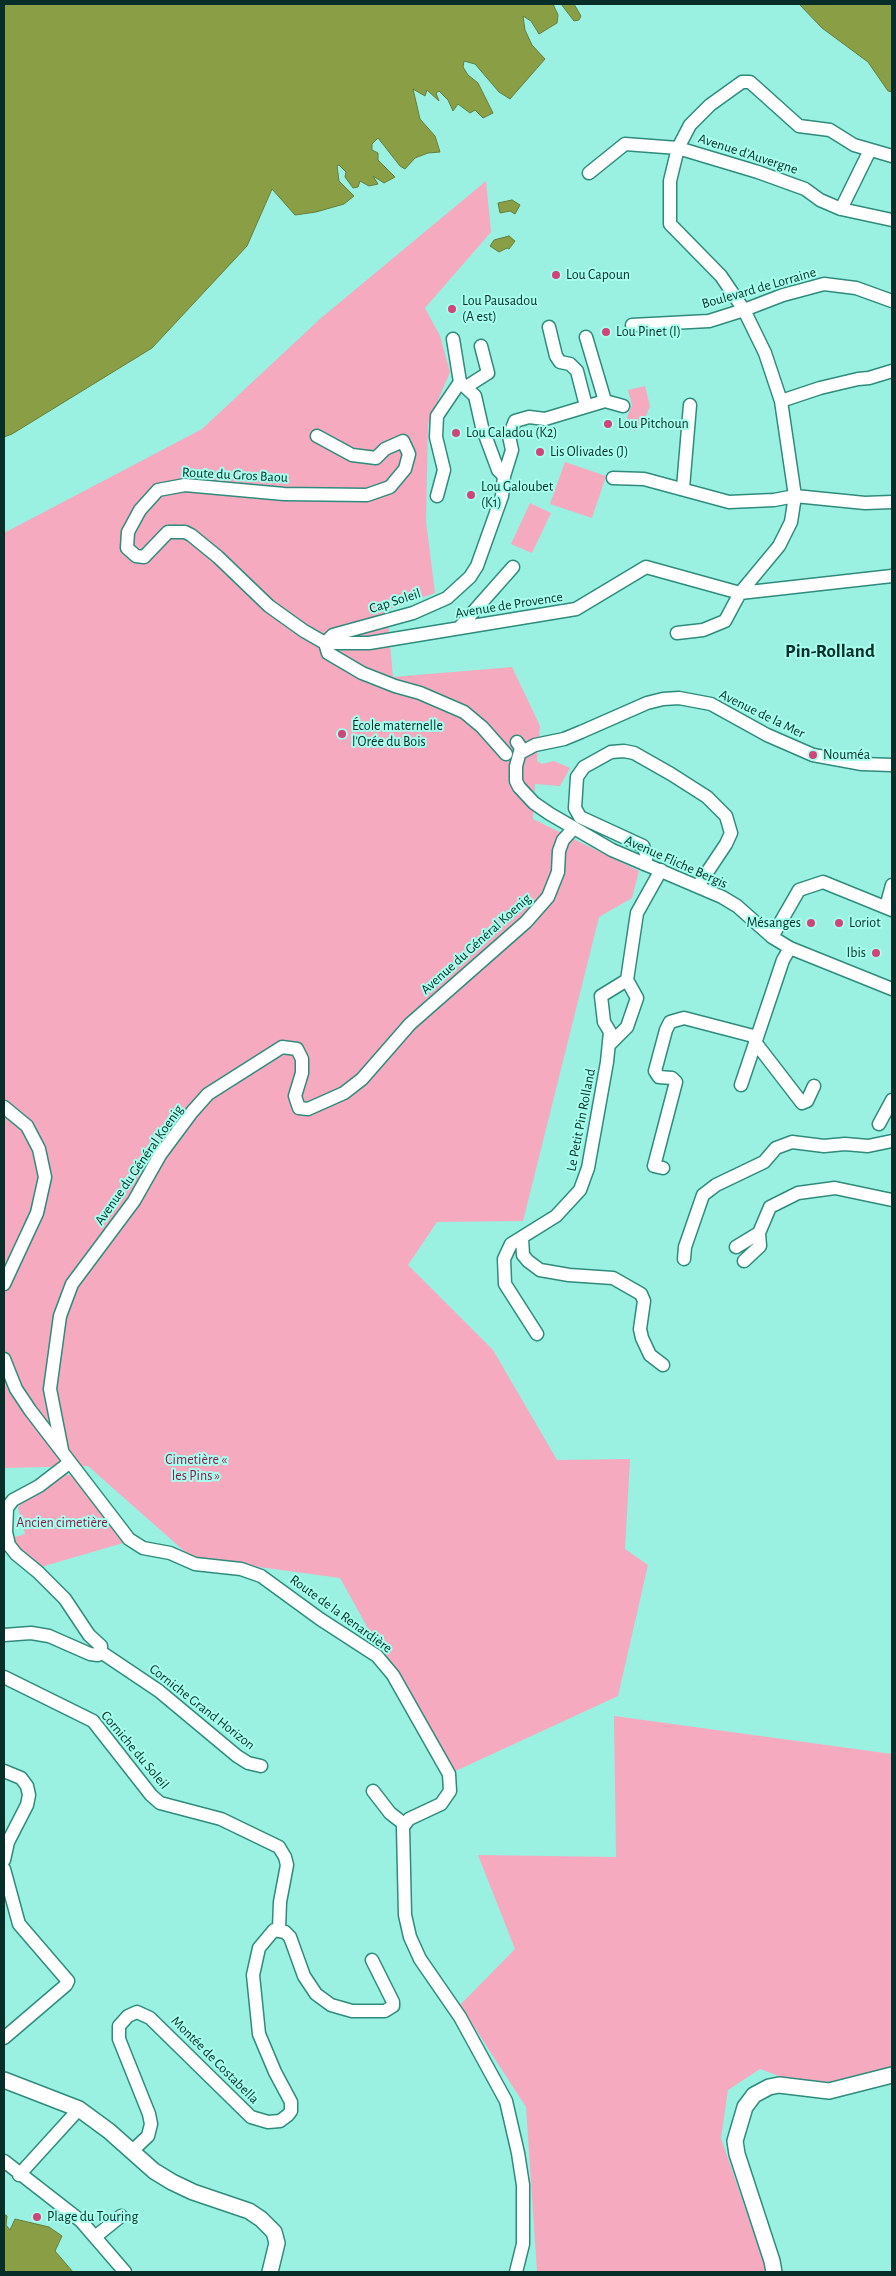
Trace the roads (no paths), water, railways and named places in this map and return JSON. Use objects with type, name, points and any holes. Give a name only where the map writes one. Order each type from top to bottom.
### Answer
[{"type":"main road","points":[[774,2272],[737,2154],[735,2141],[745,2107],[754,2095],[769,2087],[779,2085],[829,2091],[892,2075]]},
{"type":"main road","points":[[4,2080],[79,2109],[109,2131],[154,2171],[172,2182],[193,2192],[249,2211],[261,2218],[274,2232],[277,2243],[270,2272]]},
{"type":"street","points":[[676,633],[704,630],[725,621],[740,593],[779,546],[791,522],[794,496],[781,401],[766,353],[744,310],[721,276],[670,224],[670,181],[678,148],[690,124],[710,105],[742,82],[750,82],[799,126],[830,130],[854,145],[892,156]]},
{"type":"street","name":"Avenue d'Auvergne","points":[[589,173],[625,144],[678,148],[796,185],[820,200],[841,209],[892,220]]},
{"type":"street","points":[[841,209],[870,150]]},
{"type":"street","name":"Boulevard de Lorraine","points":[[632,325],[708,320],[744,310],[783,295],[824,284],[856,288],[892,300]]},
{"type":"street","points":[[548,327],[556,356],[560,362],[570,364],[577,371],[586,406]]},
{"type":"street","points":[[586,336],[604,401]]},
{"type":"street","points":[[453,339],[463,385],[475,396],[482,427],[498,470],[504,476],[512,450],[509,436],[515,422],[528,417],[545,419],[604,401],[623,406]]},
{"type":"street","points":[[437,496],[444,470],[436,437],[437,416],[463,385],[488,373],[481,346]]},
{"type":"street","points":[[781,401],[820,388],[892,372]]},
{"type":"street","points":[[683,488],[690,406]]},
{"type":"street","name":"Route du Gros Baou","points":[[317,436],[352,455],[376,458],[385,448],[403,441],[409,454],[405,469],[390,488],[368,495],[284,494],[185,485],[158,490],[140,510],[128,532],[127,548],[136,556],[144,557],[168,532],[185,532],[218,557],[269,606],[304,631],[325,643]]},
{"type":"street","name":"Cap Soleil","points":[[325,643],[333,635],[413,613],[447,598],[470,578],[477,566],[502,496],[504,476]]},
{"type":"street","points":[[613,478],[644,478],[729,502],[774,500],[794,496],[865,503],[892,502]]},
{"type":"street","name":"Avenue de Provence","points":[[325,643],[369,643],[576,609],[646,566],[740,593],[892,576]]},
{"type":"street","points":[[459,628],[512,567]]},
{"type":"street","points":[[325,643],[328,653],[362,673],[395,686],[420,693],[464,712],[489,735],[513,750]]},
{"type":"street","name":"Avenue de la Mer","points":[[513,750],[564,739],[647,703],[679,698],[711,704],[767,735],[813,754],[862,764],[892,765]]},
{"type":"street","name":"Avenue Fliche Bergis","points":[[513,750],[515,774],[519,787],[534,803],[612,850],[698,886],[737,906],[772,937],[790,948],[892,989]]},
{"type":"street","points":[[644,864],[647,856],[643,846],[580,817],[575,808],[576,776],[584,767],[611,752],[624,751],[634,753],[672,774],[707,798],[726,816],[731,833],[726,844],[698,886]]},
{"type":"street","name":"Avenue du Général Koenig","points":[[66,1459],[50,1389],[57,1335],[63,1308],[72,1284],[134,1201],[160,1155],[192,1112],[208,1094],[282,1047],[297,1049],[302,1059],[302,1073],[295,1096],[299,1108],[308,1109],[344,1093],[362,1079],[410,1024],[526,922],[548,897],[558,872],[559,851],[562,840],[574,828]]},
{"type":"street","points":[[609,1045],[627,1027],[637,998],[627,980],[637,913],[661,870]]},
{"type":"street","points":[[772,937],[798,890],[823,882],[889,909],[892,885]]},
{"type":"street","points":[[741,1085],[783,960],[790,948]]},
{"type":"street","name":"Le Petit Pin Rolland","points":[[537,1334],[505,1284],[504,1259],[511,1244],[556,1216],[580,1190],[588,1168],[609,1045],[610,1032],[604,1022],[602,996],[627,980]]},
{"type":"street","points":[[663,1168],[654,1166],[676,1082],[672,1078],[659,1077],[655,1071],[670,1022],[684,1018],[756,1039],[802,1103],[807,1101],[814,1086]]},
{"type":"street","points":[[878,1124],[892,1100]]},
{"type":"street","points":[[4,1107],[27,1126],[39,1149],[45,1177],[37,1213],[4,1284]]},
{"type":"street","points":[[684,1259],[685,1247],[703,1195],[716,1185],[764,1162],[776,1148],[792,1142],[824,1146],[845,1144],[868,1146],[892,1142]]},
{"type":"street","points":[[744,1261],[760,1246],[759,1233],[770,1207],[798,1193],[835,1188],[892,1200]]},
{"type":"street","points":[[736,1246],[759,1233]]},
{"type":"street","points":[[522,1238],[523,1255],[540,1270],[569,1275],[613,1278],[641,1294],[644,1301],[640,1329],[642,1338],[650,1355],[663,1365]]},
{"type":"street","name":"Route de la Renardière","points":[[4,1359],[16,1390],[123,1534],[147,1550],[170,1553],[195,1564],[241,1569],[261,1576],[382,1660],[417,1718],[451,1781],[450,1791],[441,1804],[409,1819],[404,1824]]},
{"type":"street","points":[[4,1635],[31,1633],[49,1636],[90,1654],[98,1655],[101,1652],[101,1646],[90,1635],[65,1599],[38,1572],[16,1554],[9,1545],[6,1532],[7,1508],[13,1500],[39,1486],[66,1459]]},
{"type":"street","name":"Corniche Grand Horizon","points":[[101,1652],[159,1691],[237,1756],[248,1763],[261,1766]]},
{"type":"street","name":"Corniche du Soleil","points":[[4,1677],[93,1721],[160,1803],[221,1819],[279,1847],[287,1865],[280,1902],[279,1929]]},
{"type":"street","points":[[4,1771],[21,1778],[27,1786],[29,1795],[27,1805],[8,1842],[4,1860]]},
{"type":"street","points":[[373,1791],[390,1813],[404,1824],[402,1830],[405,1915],[412,1943],[428,1973],[460,2017],[506,2101],[523,2185],[523,2244],[516,2272]]},
{"type":"street","points":[[4,1869],[19,1924],[68,1981],[66,1985],[4,2038]]},
{"type":"street","points":[[279,1929],[286,1932],[290,1937],[298,1962],[311,1987],[325,2002],[337,2008],[366,2012],[385,2011],[392,2008],[393,2002],[372,1960]]},
{"type":"street","name":"Montée de Costabella","points":[[131,2152],[148,2136],[151,2127],[149,2114],[118,2034],[119,2026],[124,2018],[138,2012],[150,2018],[251,2117],[260,2121],[274,2122],[288,2116],[291,2102],[274,2072],[259,2034],[253,1986],[254,1966],[259,1948],[271,1933],[279,1929]]},
{"type":"street","points":[[19,2175],[79,2109]]},
{"type":"street","points":[[4,2161],[19,2175],[81,2221],[125,2272]]},
{"type":"street","points":[[95,2237],[121,2216]]},
{"type":"place","name":"Lou Capoun","points":[[556,275]]},
{"type":"place","name":"Lou Pausadou (A est)","points":[[452,309]]},
{"type":"place","name":"Lou Pinet (I)","points":[[606,332]]},
{"type":"place","name":"Lou Pitchoun","points":[[608,424]]},
{"type":"place","name":"Lou Caladou (K2)","points":[[456,433]]},
{"type":"place","name":"Lis Olivades (J)","points":[[540,452]]},
{"type":"place","name":"Lou Galoubet (K1)","points":[[471,495]]},
{"type":"place","name":"École maternelle l'Orée du Bois","points":[[342,734]]},
{"type":"place","name":"Nouméa","points":[[813,755]]},
{"type":"place","name":"Mésanges","points":[[811,923]]},
{"type":"place","name":"Loriot","points":[[839,923]]},
{"type":"place","name":"Ibis","points":[[876,953]]},
{"type":"place","name":"Plage du Touring","points":[[37,2217]]},
{"type":"district","name":"Pin-Rolland","points":[[830,651]]},
{"type":"park label","name":"Cimetière « les Pins »","points":[[196,1468]]},
{"type":"park label","name":"Ancien cimetière","points":[[62,1523]]}]
